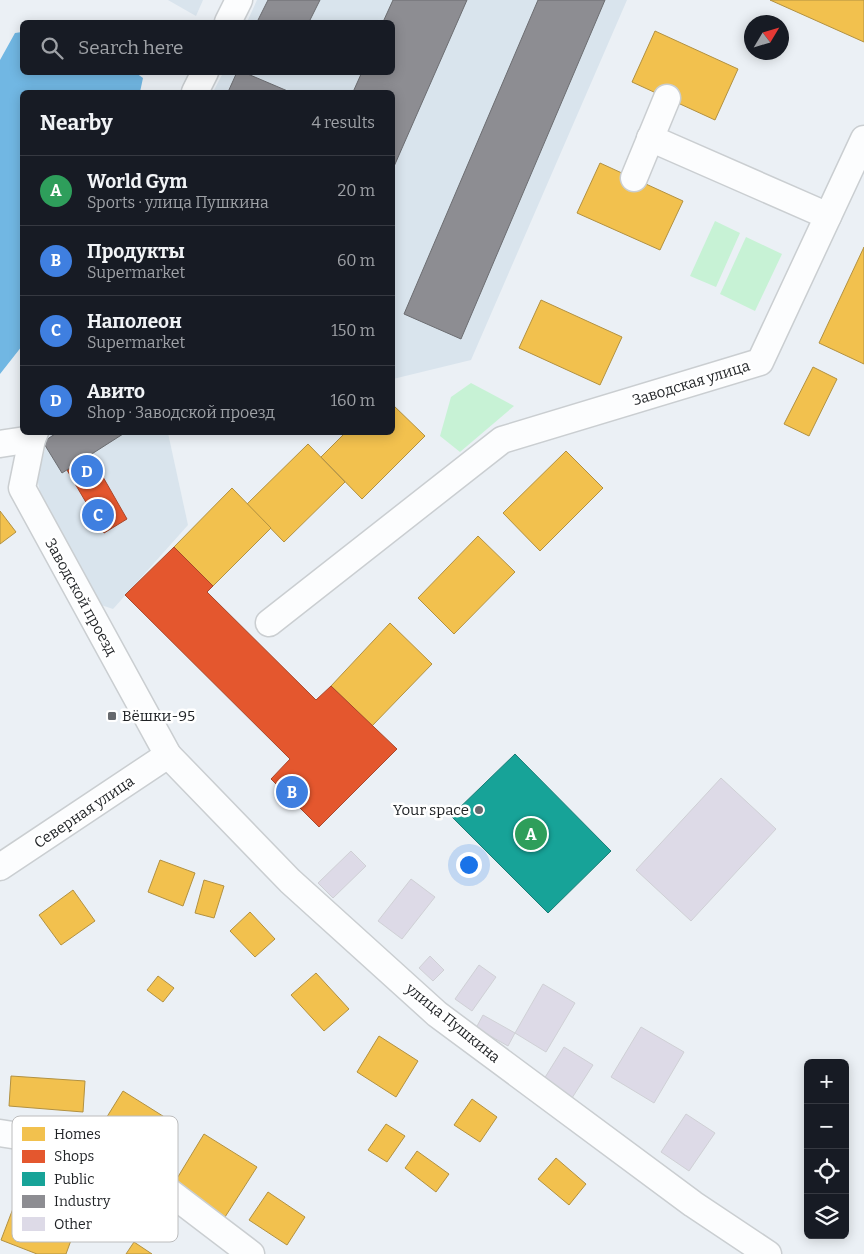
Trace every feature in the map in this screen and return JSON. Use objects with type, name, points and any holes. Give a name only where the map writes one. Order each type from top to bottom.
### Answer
[{"type":"street","points":[[229,20],[239,0]]},
{"type":"street","points":[[196,90],[203,75]]},
{"type":"street","points":[[634,178],[667,98]]},
{"type":"street","points":[[650,138],[828,216]]},
{"type":"street","name":"Заводская улица","points":[[269,623],[502,440],[760,362],[864,139]]},
{"type":"street","points":[[0,444],[33,436]]},
{"type":"street","name":"Заводской проезд","points":[[33,436],[22,488],[168,756]]},
{"type":"street","name":"Северная улица","points":[[0,867],[168,756]]},
{"type":"street","name":"улица Пушкина","points":[[168,756],[290,881],[437,1014],[694,1204],[768,1254]]},
{"type":"street","points":[[178,1198],[251,1254]]},
{"type":"shaded area","points":[[168,0],[203,0],[196,16]]},
{"type":"shaded area","points":[[257,0],[627,0],[471,360],[395,379],[395,90],[214,90],[222,75],[395,75],[395,20],[248,20]]},
{"type":"shaded area","points":[[51,435],[168,435],[188,525],[113,609],[89,601],[49,533],[37,478],[47,442]]},
{"type":"green space","points":[[715,221],[740,233],[716,287],[690,276]]},
{"type":"green space","points":[[746,237],[782,254],[755,311],[720,294]]},
{"type":"green space","points":[[471,383],[514,406],[460,452],[440,436],[451,397]]},
{"type":"water","points":[[20,32],[20,75],[139,75],[143,78],[140,90],[20,90],[20,349],[0,374],[0,60],[15,33]]},
{"type":"building: Homes","points":[[770,0],[864,0],[864,42]]},
{"type":"building: Homes","points":[[655,31],[738,69],[715,120],[632,82]]},
{"type":"building: Homes","points":[[600,163],[683,201],[660,250],[577,213]]},
{"type":"building: Homes","points":[[864,247],[864,364],[819,343]]},
{"type":"building: Homes","points":[[541,300],[622,337],[600,385],[519,348]]},
{"type":"building: Homes","points":[[813,367],[837,379],[809,436],[784,424]]},
{"type":"building: Homes","points":[[395,407],[425,436],[362,499],[321,457],[343,435],[395,435]]},
{"type":"building: Homes","points":[[308,444],[345,482],[284,542],[247,504]]},
{"type":"building: Homes","points":[[566,451],[603,488],[540,551],[503,513]]},
{"type":"building: Homes","points":[[232,488],[271,528],[213,586],[174,547]]},
{"type":"building: Homes","points":[[0,511],[16,532],[0,544]]},
{"type":"building: Homes","points":[[478,536],[515,572],[454,634],[418,598]]},
{"type":"building: Homes","points":[[390,623],[432,664],[372,726],[331,686]]},
{"type":"building: Homes","points":[[160,860],[195,873],[183,906],[148,892]]},
{"type":"building: Homes","points":[[204,880],[224,886],[214,918],[195,913]]},
{"type":"building: Homes","points":[[73,890],[95,921],[61,945],[39,915]]},
{"type":"building: Homes","points":[[250,912],[275,939],[255,957],[230,931]]},
{"type":"building: Homes","points":[[316,973],[349,1009],[324,1031],[291,995]]},
{"type":"building: Homes","points":[[158,976],[174,988],[163,1002],[147,990]]},
{"type":"building: Homes","points":[[379,1036],[418,1061],[396,1097],[357,1072]]},
{"type":"building: Homes","points":[[11,1076],[85,1081],[83,1112],[9,1106]]},
{"type":"building: Homes","points":[[123,1091],[163,1116],[107,1116]]},
{"type":"building: Homes","points":[[472,1099],[497,1117],[480,1142],[454,1125]]},
{"type":"building: Homes","points":[[386,1124],[405,1136],[387,1162],[368,1150]]},
{"type":"building: Homes","points":[[204,1134],[257,1167],[225,1217],[178,1188],[178,1177]]},
{"type":"building: Homes","points":[[417,1151],[449,1174],[436,1192],[405,1168]]},
{"type":"building: Homes","points":[[556,1158],[586,1184],[569,1205],[538,1179]]},
{"type":"building: Homes","points":[[268,1192],[305,1217],[287,1245],[249,1220]]},
{"type":"building: Homes","points":[[12,1211],[12,1242],[70,1242],[66,1254],[37,1254],[1,1240]]},
{"type":"building: Homes","points":[[134,1242],[152,1254],[126,1254]]},
{"type":"building: Shops","points":[[91,456],[127,519],[104,533],[67,470]]},
{"type":"building: Shops","points":[[174,547],[213,586],[207,592],[316,700],[331,686],[397,749],[319,827],[271,779],[290,759],[125,595]]},
{"type":"building: Public","points":[[515,754],[611,851],[548,913],[451,816]]},
{"type":"building: Industry","points":[[268,0],[320,0],[310,20],[258,20]]},
{"type":"building: Industry","points":[[393,0],[467,0],[395,164],[395,90],[354,90],[361,75],[395,75],[395,20],[384,20]]},
{"type":"building: Industry","points":[[538,0],[605,0],[461,339],[404,314]]},
{"type":"building: Industry","points":[[236,75],[250,75],[285,90],[229,90]]},
{"type":"building: Industry","points":[[54,435],[121,435],[62,473],[43,442]]},
{"type":"building: Other","points":[[721,778],[776,829],[691,921],[636,870]]},
{"type":"building: Other","points":[[351,851],[366,866],[333,898],[318,883]]},
{"type":"building: Other","points":[[411,879],[435,897],[402,939],[378,921]]},
{"type":"building: Other","points":[[430,956],[444,970],[433,981],[419,968]]},
{"type":"building: Other","points":[[479,965],[496,977],[472,1011],[455,999]]},
{"type":"building: Other","points":[[543,984],[575,1003],[546,1052],[515,1033]]},
{"type":"building: Other","points":[[483,1015],[515,1033],[508,1046],[476,1028]]},
{"type":"building: Other","points":[[641,1027],[684,1052],[654,1103],[611,1077]]},
{"type":"building: Other","points":[[564,1047],[593,1065],[572,1098],[544,1079]]},
{"type":"building: Other","points":[[686,1114],[715,1133],[689,1171],[661,1152]]},
{"type":"place","name":"Авито","points":[[87,471]]},
{"type":"place","name":"Наполеон","points":[[98,515]]},
{"type":"place","name":"Вёшки-95","points":[[112,716]]},
{"type":"place","name":"Продукты","points":[[292,792]]},
{"type":"place","name":"Your space","points":[[479,810]]},
{"type":"place","name":"World Gym","points":[[531,834]]}]
